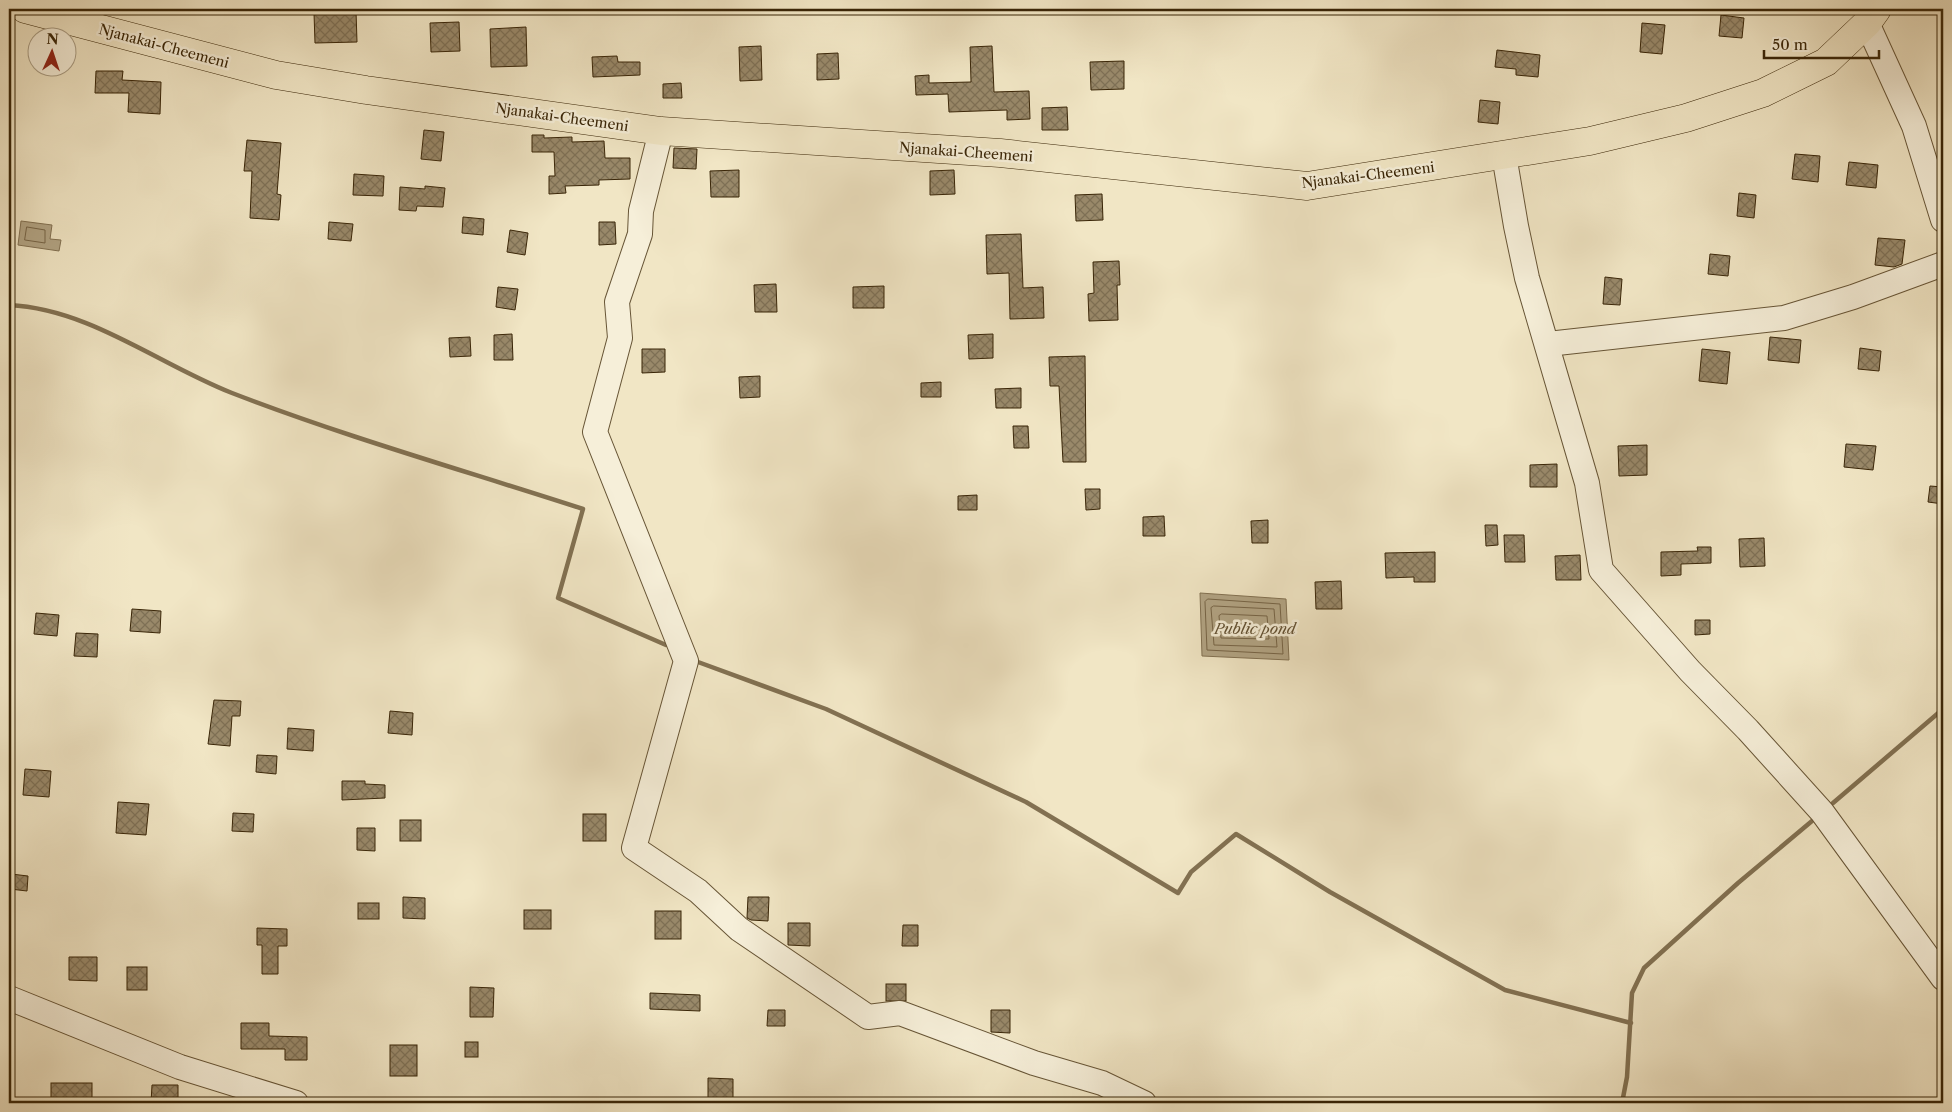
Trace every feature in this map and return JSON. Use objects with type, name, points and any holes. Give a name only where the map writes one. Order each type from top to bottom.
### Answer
[{"type":"main road","name":"Njanakai-Cheemeni","points":[[25,9],[276,75],[661,130],[1000,153],[1307,186],[1590,141],[1686,118],[1762,93],[1826,62],[1872,16]]},
{"type":"street","points":[[1872,16],[1914,126],[1943,220]]},
{"type":"street","points":[[661,130],[641,211],[640,234],[617,302],[620,338],[595,432],[686,661],[634,848],[698,891],[739,929],[868,1017],[900,1013],[1034,1064],[1102,1082],[1144,1103]]},
{"type":"street","points":[[1504,155],[1516,226],[1528,278],[1588,482],[1601,570],[1690,672],[1748,730],[1822,812],[1943,978]]},
{"type":"street","points":[[1548,344],[1784,318],[1854,297],[1943,264]]},
{"type":"street","points":[[9,998],[180,1067],[296,1103]]},
{"type":"water","points":[[21,221],[52,225],[50,239],[61,240],[59,251],[18,245]]},
{"type":"water","name":"Public pond","points":[[1200,593],[1286,599],[1289,660],[1202,656]]},
{"type":"building","points":[[356,11],[357,42],[315,43],[314,13]]},
{"type":"building","points":[[1721,15],[1744,18],[1742,38],[1719,36]]},
{"type":"building","points":[[459,22],[460,51],[431,52],[430,23]]},
{"type":"building","points":[[1642,23],[1665,25],[1662,54],[1640,52]]},
{"type":"building","points":[[526,27],[527,66],[491,67],[490,29]]},
{"type":"building","points":[[761,46],[762,80],[740,81],[739,47]]},
{"type":"building","points":[[992,46],[994,92],[1029,91],[1030,119],[1007,120],[1007,110],[949,112],[948,94],[916,95],[915,76],[929,75],[929,83],[971,82],[970,47]]},
{"type":"building","points":[[1497,50],[1540,55],[1538,77],[1516,75],[1516,69],[1495,67]]},
{"type":"building","points":[[838,53],[839,79],[817,80],[817,54]]},
{"type":"building","points":[[617,56],[618,62],[640,62],[640,75],[593,77],[592,57]]},
{"type":"building","points":[[1124,61],[1124,89],[1091,90],[1090,62]]},
{"type":"building","points":[[96,71],[123,71],[122,80],[161,82],[160,114],[128,112],[129,93],[95,93]]},
{"type":"building","points":[[681,83],[682,98],[663,98],[663,84]]},
{"type":"building","points":[[1480,100],[1500,102],[1498,124],[1478,122]]},
{"type":"building","points":[[1067,107],[1068,130],[1042,130],[1042,108]]},
{"type":"building","points":[[424,130],[444,132],[441,161],[421,159]]},
{"type":"building","points":[[532,135],[544,135],[544,138],[572,137],[572,142],[604,141],[605,158],[630,158],[630,179],[599,180],[599,185],[565,186],[566,193],[549,194],[549,176],[555,176],[554,152],[532,152]]},
{"type":"building","points":[[247,140],[281,143],[277,194],[281,195],[279,220],[250,218],[252,171],[244,171]]},
{"type":"building","points":[[674,148],[697,149],[696,169],[673,168]]},
{"type":"building","points":[[1795,154],[1820,156],[1818,182],[1792,179]]},
{"type":"building","points":[[1849,162],[1878,165],[1876,188],[1846,185]]},
{"type":"building","points":[[739,170],[739,197],[711,197],[710,171]]},
{"type":"building","points":[[954,170],[955,194],[930,195],[930,171]]},
{"type":"building","points":[[354,174],[384,176],[383,196],[353,195]]},
{"type":"building","points":[[425,186],[445,188],[443,207],[417,206],[416,211],[399,210],[400,187],[425,189]]},
{"type":"building","points":[[1739,193],[1756,195],[1754,218],[1737,216]]},
{"type":"building","points":[[1102,194],[1103,220],[1076,221],[1075,195]]},
{"type":"building","points":[[463,217],[484,219],[483,235],[462,233]]},
{"type":"building","points":[[329,222],[353,224],[351,241],[328,239]]},
{"type":"building","points":[[599,222],[615,222],[616,244],[599,245]]},
{"type":"building","points":[[510,230],[528,233],[525,255],[507,252]]},
{"type":"building","points":[[1021,234],[1023,288],[1043,287],[1044,318],[1010,319],[1009,273],[987,274],[986,235]]},
{"type":"building","points":[[1878,238],[1905,240],[1902,264],[1894,267],[1875,265]]},
{"type":"building","points":[[1710,254],[1730,256],[1728,276],[1708,274]]},
{"type":"building","points":[[1119,261],[1120,285],[1117,285],[1118,320],[1089,321],[1088,294],[1094,293],[1093,262]]},
{"type":"building","points":[[1605,277],[1622,279],[1620,305],[1603,304]]},
{"type":"building","points":[[776,284],[777,312],[755,312],[754,285]]},
{"type":"building","points":[[884,286],[884,308],[853,308],[853,287]]},
{"type":"building","points":[[498,287],[518,289],[515,310],[496,307]]},
{"type":"building","points":[[512,334],[513,360],[494,360],[494,335]]},
{"type":"building","points":[[993,334],[993,358],[969,359],[968,335]]},
{"type":"building","points":[[470,337],[471,356],[450,357],[449,338]]},
{"type":"building","points":[[1770,337],[1801,340],[1799,363],[1768,360]]},
{"type":"building","points":[[1860,348],[1881,351],[1879,371],[1858,369]]},
{"type":"building","points":[[642,349],[665,349],[665,372],[642,373]]},
{"type":"building","points":[[1702,349],[1730,352],[1727,384],[1699,381]]},
{"type":"building","points":[[1085,356],[1086,462],[1063,462],[1059,386],[1050,386],[1049,357]]},
{"type":"building","points":[[760,376],[760,397],[740,398],[739,377]]},
{"type":"building","points":[[941,382],[941,397],[921,397],[921,383]]},
{"type":"building","points":[[1021,388],[1021,408],[996,408],[995,389]]},
{"type":"building","points":[[1013,426],[1028,426],[1029,448],[1014,448]]},
{"type":"building","points":[[1846,444],[1876,446],[1873,470],[1844,467]]},
{"type":"building","points":[[1647,445],[1647,475],[1619,476],[1618,446]]},
{"type":"building","points":[[1557,464],[1557,487],[1530,487],[1530,465]]},
{"type":"building","points":[[1930,486],[1943,487],[1943,504],[1928,502]]},
{"type":"building","points":[[1085,489],[1100,489],[1100,509],[1086,510]]},
{"type":"building","points":[[977,495],[977,510],[958,510],[958,496]]},
{"type":"building","points":[[1164,516],[1165,536],[1143,536],[1143,517]]},
{"type":"building","points":[[1268,520],[1268,543],[1252,543],[1251,521]]},
{"type":"building","points":[[1485,525],[1497,525],[1498,545],[1486,546]]},
{"type":"building","points":[[1504,535],[1524,535],[1525,562],[1505,562]]},
{"type":"building","points":[[1764,538],[1765,566],[1740,567],[1739,539]]},
{"type":"building","points":[[1697,547],[1711,547],[1711,563],[1681,564],[1681,575],[1661,576],[1661,552],[1698,551]]},
{"type":"building","points":[[1435,552],[1435,582],[1414,582],[1414,577],[1386,578],[1385,553]]},
{"type":"building","points":[[1580,555],[1581,580],[1556,580],[1555,556]]},
{"type":"building","points":[[1341,581],[1342,609],[1316,609],[1315,582]]},
{"type":"building","points":[[132,609],[161,611],[160,633],[130,631]]},
{"type":"building","points":[[36,613],[59,615],[57,636],[34,634]]},
{"type":"building","points":[[1695,620],[1710,620],[1710,634],[1695,635]]},
{"type":"building","points":[[76,633],[98,634],[97,657],[74,656]]},
{"type":"building","points":[[214,700],[241,701],[240,716],[232,716],[230,746],[208,744]]},
{"type":"building","points":[[390,711],[413,713],[412,735],[388,733]]},
{"type":"building","points":[[288,728],[314,730],[313,751],[287,749]]},
{"type":"building","points":[[257,755],[277,756],[276,774],[256,772]]},
{"type":"building","points":[[25,769],[51,771],[49,797],[23,795]]},
{"type":"building","points":[[342,781],[365,781],[365,784],[385,785],[385,798],[342,800]]},
{"type":"building","points":[[118,802],[149,804],[146,835],[116,833]]},
{"type":"building","points":[[233,813],[254,814],[253,832],[232,831]]},
{"type":"building","points":[[583,814],[606,814],[606,841],[583,841]]},
{"type":"building","points":[[400,820],[421,820],[421,841],[400,841]]},
{"type":"building","points":[[357,828],[375,828],[375,851],[357,850]]},
{"type":"building","points":[[11,874],[28,876],[27,891],[10,889]]},
{"type":"building","points":[[403,897],[425,898],[425,919],[403,918]]},
{"type":"building","points":[[748,897],[769,897],[768,921],[747,918]]},
{"type":"building","points":[[358,903],[379,903],[379,919],[358,919]]},
{"type":"building","points":[[524,910],[551,910],[551,929],[524,929]]},
{"type":"building","points":[[655,911],[681,911],[681,939],[655,939]]},
{"type":"building","points":[[788,923],[810,923],[810,946],[788,945]]},
{"type":"building","points":[[903,925],[918,925],[918,946],[902,946]]},
{"type":"building","points":[[257,928],[287,929],[287,946],[278,946],[278,974],[262,974],[262,945],[257,945]]},
{"type":"building","points":[[69,957],[97,957],[97,981],[69,980]]},
{"type":"building","points":[[127,967],[147,967],[147,990],[127,990]]},
{"type":"building","points":[[886,984],[906,984],[906,1001],[886,1001]]},
{"type":"building","points":[[470,987],[494,988],[493,1017],[470,1017]]},
{"type":"building","points":[[650,993],[700,995],[700,1011],[650,1009]]},
{"type":"building","points":[[768,1010],[785,1010],[785,1026],[767,1026]]},
{"type":"building","points":[[991,1010],[1010,1010],[1010,1033],[991,1032]]},
{"type":"building","points":[[241,1023],[269,1023],[269,1036],[307,1037],[307,1060],[285,1060],[285,1049],[241,1049]]},
{"type":"building","points":[[465,1042],[478,1042],[478,1057],[465,1057]]},
{"type":"building","points":[[390,1045],[417,1045],[417,1076],[390,1076]]},
{"type":"building","points":[[708,1078],[733,1079],[733,1103],[708,1103]]},
{"type":"building","points":[[51,1083],[92,1083],[92,1103],[51,1103]]},
{"type":"building","points":[[152,1085],[178,1085],[178,1103],[151,1103]]},
{"type":"waterway","points":[[9,305],[39,309],[68,316],[96,327],[232,393],[362,439],[583,509],[558,598],[666,645]]},
{"type":"waterway","points":[[698,662],[826,709],[1026,802],[1178,893],[1191,872],[1236,834],[1330,892],[1505,990],[1631,1023]]},
{"type":"waterway","points":[[1833,803],[1943,709]]},
{"type":"waterway","points":[[1622,1103],[1627,1077],[1632,993],[1644,968],[1738,883],[1812,821]]}]
